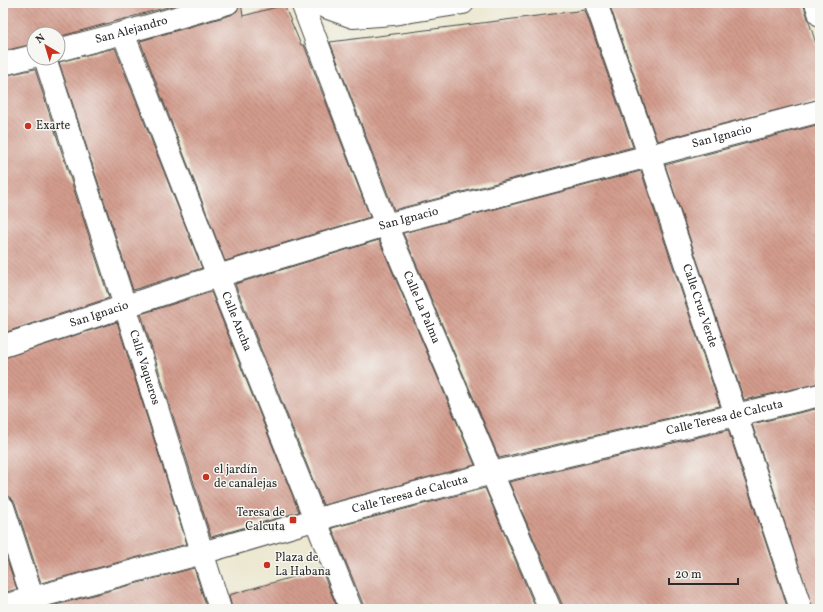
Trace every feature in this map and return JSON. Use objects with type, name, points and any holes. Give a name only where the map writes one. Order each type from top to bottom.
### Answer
[{"type":"street","name":"San Alejandro","points":[[66,48],[123,33],[195,8],[228,3]]},
{"type":"street","name":"Calle La Palma","points":[[302,3],[386,224],[550,609]]},
{"type":"street","points":[[314,3],[353,17],[393,8],[463,3]]},
{"type":"street","name":"Calle Cruz Verde","points":[[596,3],[649,155],[801,609]]},
{"type":"street","points":[[816,3],[820,15]]},
{"type":"street","name":"Calle Ancha","points":[[123,33],[314,520],[351,609]]},
{"type":"street","points":[[3,64],[26,58]]},
{"type":"street","name":"Calle Vaqueros","points":[[48,66],[220,609]]},
{"type":"street","name":"San Ignacio","points":[[3,346],[218,276],[386,224],[820,111]]},
{"type":"street","name":"Calle Teresa de Calcuta","points":[[3,606],[34,603],[314,520],[492,473],[820,395]]},
{"type":"street","points":[[3,508],[34,603]]},
{"type":"building","points":[[3,3],[182,3],[66,35],[66,26],[26,26],[26,46],[3,51]]},
{"type":"building","points":[[240,3],[243,16],[284,5],[301,45],[304,45],[370,217],[225,261],[140,41],[231,15],[237,11]]},
{"type":"building","points":[[631,3],[803,3],[820,56],[820,99],[657,141],[610,6]]},
{"type":"building","points":[[585,10],[633,147],[394,210],[330,42]]},
{"type":"building","points":[[115,48],[202,268],[133,290],[60,66],[66,66],[66,60]]},
{"type":"building","points":[[35,69],[109,298],[3,333],[3,76]]},
{"type":"building","points":[[820,124],[820,383],[744,400],[665,165]]},
{"type":"building","points":[[641,171],[720,406],[499,458],[403,233]]},
{"type":"building","points":[[379,240],[475,465],[323,505],[235,284]]},
{"type":"building","points":[[211,292],[299,512],[211,537],[141,314]]},
{"type":"building","points":[[117,322],[187,544],[41,583],[15,503],[11,498],[3,495],[3,358]]},
{"type":"building","points":[[820,408],[820,609],[813,609],[752,424]]},
{"type":"building","points":[[728,430],[788,609],[562,609],[562,604],[509,482]]},
{"type":"building","points":[[485,488],[536,609],[363,609],[363,604],[332,528]]},
{"type":"building","points":[[3,548],[17,589],[3,593]]},
{"type":"building","points":[[194,568],[207,609],[48,609],[48,607]]},
{"type":"building","points":[[321,569],[338,609],[232,609],[229,595]]},
{"type":"place","name":"Exarte","points":[[28,126]]},
{"type":"place","name":"el jardín de canalejas","points":[[206,477]]},
{"type":"place","name":"Teresa de Calcuta","points":[[293,520]]},
{"type":"place","name":"Plaza de La Habana","points":[[267,565]]}]
